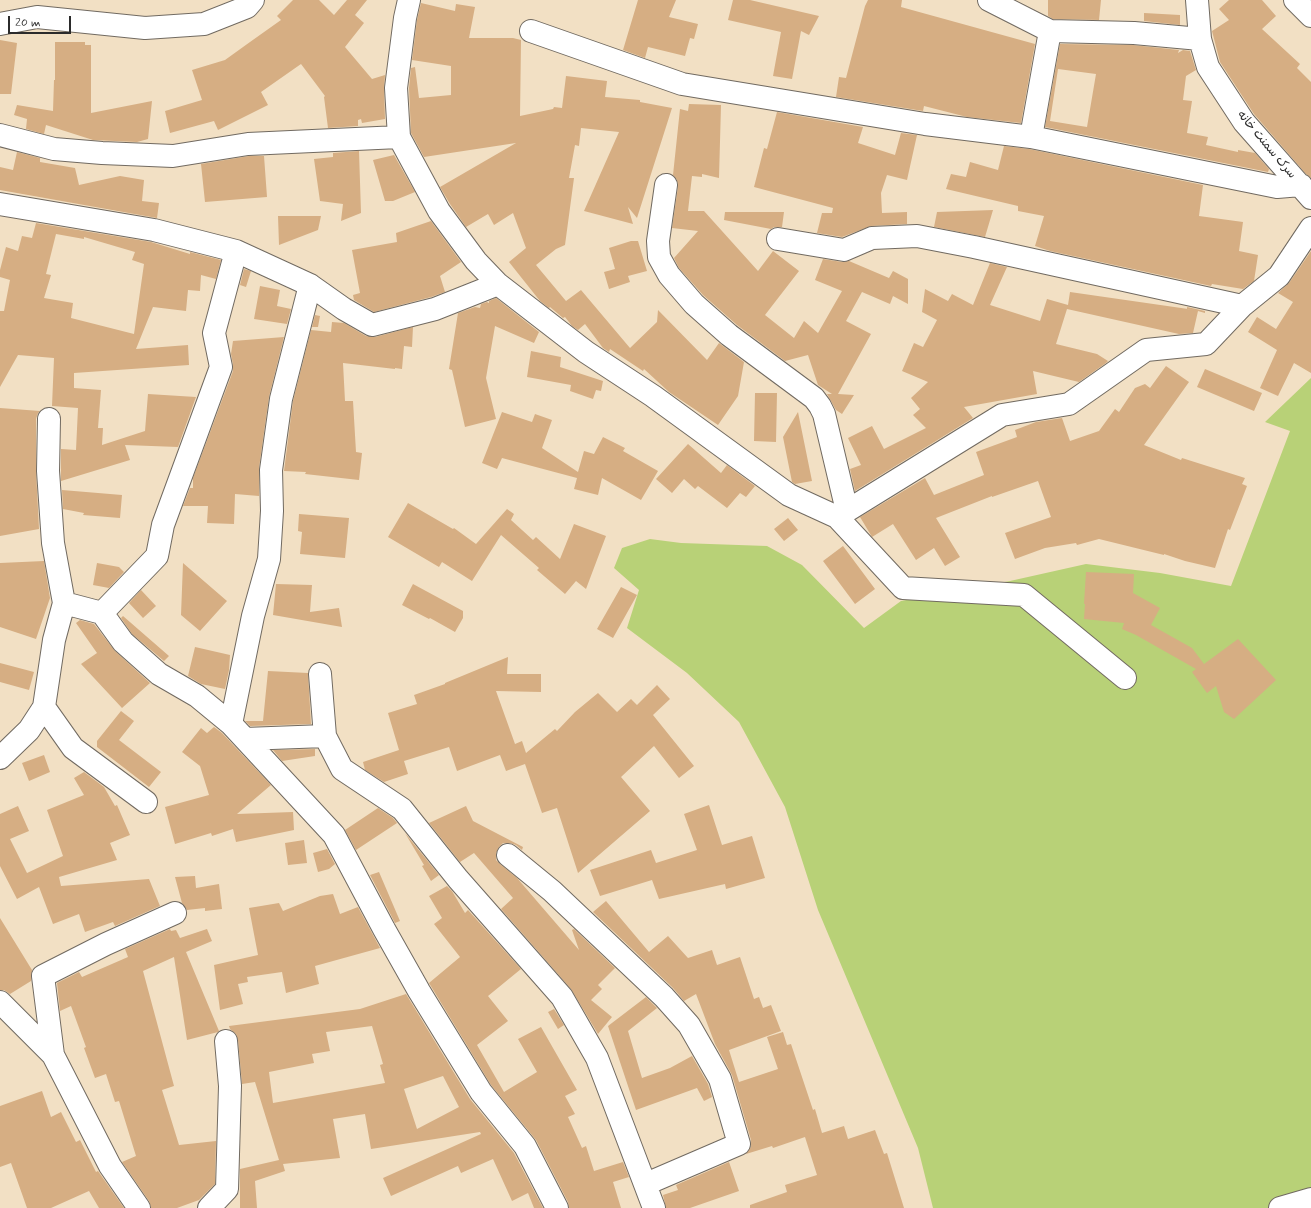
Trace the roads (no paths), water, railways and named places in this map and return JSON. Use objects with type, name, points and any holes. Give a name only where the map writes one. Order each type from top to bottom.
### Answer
[{"type":"street","points":[[0,24],[37,17],[145,28],[204,24],[247,7],[253,0]]},
{"type":"street","points":[[409,0],[405,18],[396,88],[399,137],[439,211],[476,261],[498,284],[586,352],[653,396],[788,495],[842,514]]},
{"type":"street","points":[[989,0],[1050,31],[1134,33],[1200,39]]},
{"type":"street","name":"سرک سمنت خانه","points":[[1197,0],[1200,39],[1208,67],[1244,122],[1306,191]]},
{"type":"street","points":[[1295,0],[1311,16]]},
{"type":"street","points":[[531,31],[682,84],[925,124],[1031,137],[1277,187],[1306,191]]},
{"type":"street","points":[[1031,137],[1050,31]]},
{"type":"street","points":[[0,135],[54,149],[173,156],[248,144],[399,137]]},
{"type":"street","points":[[666,185],[658,242],[659,257],[670,275],[694,304],[729,335],[814,398],[820,406],[824,414],[842,514],[903,588],[1024,595],[1125,678]]},
{"type":"street","points":[[0,204],[154,230],[236,251],[310,285],[344,309],[372,325],[435,309],[498,284]]},
{"type":"street","points":[[842,514],[1002,415],[1069,404],[1146,350],[1206,344],[1242,306],[1279,276],[1311,228]]},
{"type":"street","points":[[778,240],[844,250],[872,238],[917,236],[974,247],[1242,306]]},
{"type":"street","points":[[102,613],[157,556],[166,519],[221,367],[214,333],[236,251]]},
{"type":"street","points":[[238,732],[253,616],[268,559],[272,511],[271,470],[281,399],[310,285]]},
{"type":"street","points":[[0,758],[28,730],[44,707],[54,640],[64,603],[53,543],[48,471],[49,419]]},
{"type":"street","points":[[64,603],[102,613],[123,642],[159,674],[197,696],[238,732],[334,835],[419,991],[481,1092],[525,1146],[557,1208]]},
{"type":"street","points":[[320,674],[325,736],[342,769],[402,809],[458,879],[562,997],[597,1058],[654,1208]]},
{"type":"street","points":[[44,707],[73,748],[146,802]]},
{"type":"street","points":[[238,732],[325,736]]},
{"type":"street","points":[[508,855],[552,891],[664,997],[689,1025],[720,1079],[739,1144],[646,1184]]},
{"type":"street","points":[[53,1055],[43,976],[106,944],[175,913]]},
{"type":"street","points":[[0,1002],[53,1055],[110,1166],[139,1208]]},
{"type":"street","points":[[209,1208],[227,1189],[230,1086],[226,1041]]},
{"type":"street","points":[[1280,1208],[1311,1199]]}]
